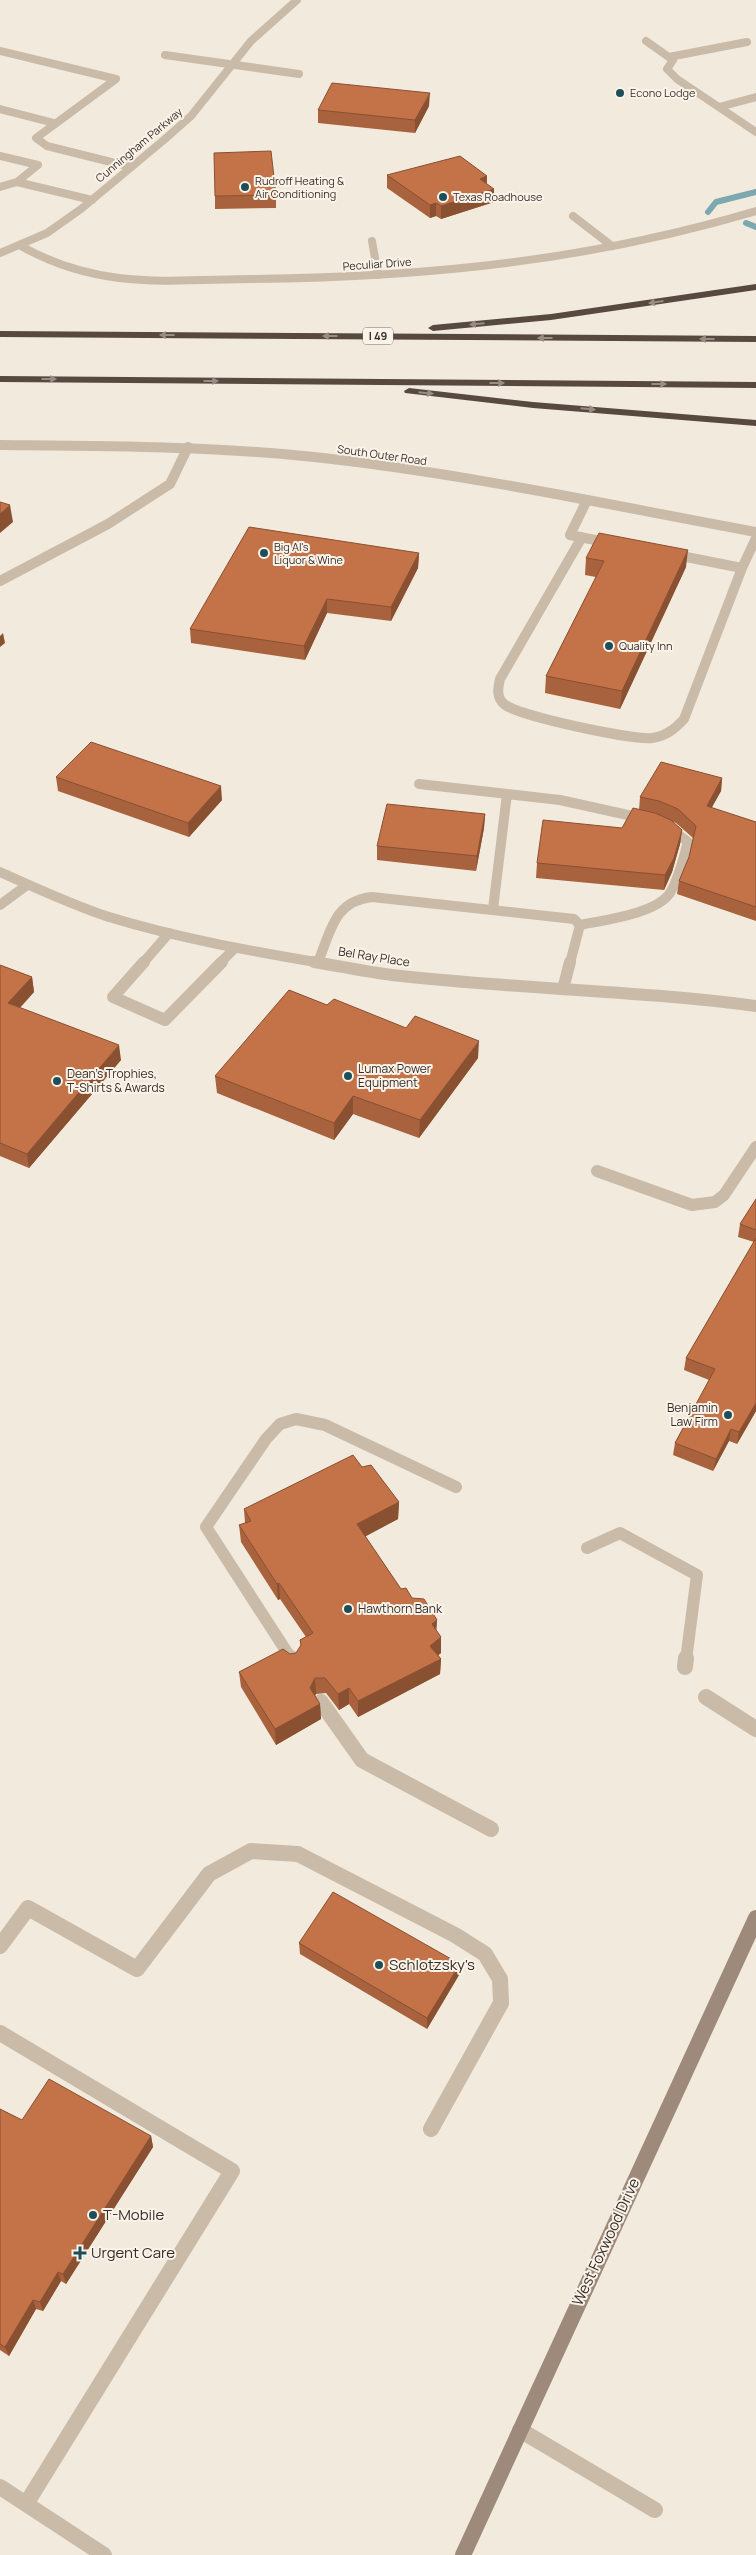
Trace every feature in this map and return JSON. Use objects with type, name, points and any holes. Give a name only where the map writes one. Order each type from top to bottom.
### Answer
[{"type":"highway","points":[[351,336],[551,317],[756,287]]},
{"type":"highway","name":"I 49","points":[[0,334],[756,339]]},
{"type":"highway","points":[[0,379],[756,385]]},
{"type":"highway","points":[[325,382],[534,405],[756,423]]},
{"type":"main road","name":"West Foxwood Drive","points":[[463,2555],[753,1923]]},
{"type":"street","name":"Cunningham Parkway","points":[[21,246],[47,233],[92,200],[191,116],[251,41],[297,0]]},
{"type":"street","points":[[646,41],[673,60],[667,69],[677,79],[756,132]]},
{"type":"street","points":[[669,57],[747,42]]},
{"type":"street","points":[[0,50],[116,80],[54,123],[36,138],[47,146],[131,167]]},
{"type":"street","points":[[165,55],[299,74]]},
{"type":"street","points":[[719,107],[756,97]]},
{"type":"street","points":[[0,109],[54,123]]},
{"type":"street","points":[[0,156],[38,165],[17,182],[0,188]]},
{"type":"street","points":[[17,182],[92,200]]},
{"type":"street","name":"Peculiar Drive","points":[[21,246],[51,264],[72,270],[126,279],[297,279],[378,276],[506,263],[612,246],[696,228],[756,211]]},
{"type":"street","points":[[573,216],[612,246]]},
{"type":"street","points":[[372,241],[378,276]]},
{"type":"street","points":[[0,253],[21,246]]},
{"type":"street","name":"South Outer Road","points":[[0,445],[188,448],[266,452],[356,462],[587,500],[756,532]]},
{"type":"street","points":[[0,581],[108,524],[170,484],[188,448]]},
{"type":"street","points":[[587,500],[570,535],[620,544]]},
{"type":"street","points":[[582,537],[500,679],[497,690],[500,702],[507,708],[522,714],[639,738],[656,739],[671,734],[684,719],[742,568],[756,538]]},
{"type":"street","points":[[657,552],[742,568]]},
{"type":"street","points":[[419,784],[560,800],[656,821],[673,830],[688,842],[680,871],[669,894],[665,898],[649,908],[580,926]]},
{"type":"street","points":[[493,909],[507,794]]},
{"type":"street","name":"Bel Ray Place","points":[[0,872],[27,885],[109,917],[235,948],[399,976],[681,996],[756,1006]]},
{"type":"street","points":[[0,905],[27,885]]},
{"type":"street","points":[[318,962],[341,910],[346,905],[372,897],[574,919],[580,926]]},
{"type":"street","points":[[563,989],[580,926]]},
{"type":"street","points":[[169,933],[113,997],[165,1020],[235,948]]},
{"type":"street","points":[[597,1171],[692,1205],[715,1202],[724,1195],[756,1147]]},
{"type":"street","points":[[292,1660],[206,1527],[266,1439],[280,1424],[296,1418],[325,1426],[456,1487]]},
{"type":"street","points":[[587,1548],[620,1533],[697,1574],[684,1666]]},
{"type":"street","points":[[706,1697],[756,1729]]},
{"type":"street","points":[[321,1702],[362,1760],[491,1829]]},
{"type":"street","points":[[0,1946],[28,1908],[138,1968],[209,1874],[251,1851],[298,1854],[455,1935],[485,1954],[500,1979],[501,2003],[431,2129]]},
{"type":"street","points":[[0,2033],[232,2171],[26,2504]]},
{"type":"street","points":[[520,2430],[655,2510]]},
{"type":"street","points":[[0,2487],[104,2555]]},
{"type":"building","points":[[332,83],[430,93],[415,120],[318,110]]},
{"type":"building","name":"Rudroff Heating & Air Conditioning","points":[[271,151],[276,195],[215,196],[214,153]]},
{"type":"building","points":[[460,156],[487,176],[480,179],[494,189],[441,206],[436,203],[430,205],[387,175]]},
{"type":"building","points":[[0,502],[10,505],[0,514]]},
{"type":"building","points":[[249,527],[419,553],[391,607],[327,599],[304,646],[190,629]]},
{"type":"building","name":"Quality Inn","points":[[599,533],[688,550],[622,691],[546,676],[604,561],[586,558]]},
{"type":"building","points":[[91,742],[221,786],[188,823],[56,777]]},
{"type":"building","points":[[661,762],[722,778],[707,806],[756,822],[756,907],[679,881],[689,857],[696,826],[678,809],[659,801],[640,797]]},
{"type":"building","points":[[387,804],[485,814],[477,856],[377,846]]},
{"type":"building","points":[[633,808],[655,813],[671,820],[682,830],[674,858],[665,875],[537,863],[543,820],[622,828]]},
{"type":"building","points":[[0,965],[32,977],[8,1003],[119,1045],[27,1154],[0,1143]]},
{"type":"building","name":"Lumax Power Equipment","points":[[289,990],[327,1005],[334,999],[406,1028],[415,1016],[479,1041],[420,1120],[353,1096],[334,1123],[215,1076]]},
{"type":"building","points":[[756,1199],[756,1230],[740,1224]]},
{"type":"building","points":[[756,1238],[756,1403],[739,1432],[731,1429],[716,1459],[675,1443],[715,1369],[686,1358]]},
{"type":"building","name":"Hawthorn Bank","points":[[353,1455],[362,1467],[371,1465],[399,1502],[357,1524],[401,1589],[406,1588],[412,1598],[424,1599],[437,1620],[432,1624],[441,1637],[430,1646],[441,1659],[358,1701],[349,1688],[338,1694],[325,1678],[315,1678],[310,1688],[320,1704],[275,1729],[239,1672],[283,1649],[290,1654],[296,1653],[301,1645],[300,1640],[313,1633],[279,1583],[277,1584],[239,1525],[251,1521],[244,1509]]},
{"type":"building","name":"Schlotzsky's","points":[[333,1892],[460,1964],[427,2018],[299,1943]]},
{"type":"building","points":[[49,2079],[151,2136],[63,2274],[58,2272],[40,2302],[33,2300],[5,2347],[0,2344],[0,2109],[22,2120]]},
{"type":"waterway","points":[[708,212],[716,202],[756,192]]},
{"type":"waterway","points":[[746,223],[756,227]]},
{"type":"place","name":"Econo Lodge","points":[[620,93]]},
{"type":"place","name":"Rudroff Heating & Air Conditioning","points":[[245,187]]},
{"type":"place","name":"Texas Roadhouse","points":[[443,197]]},
{"type":"place","name":"Big Al's Liquor & Wine","points":[[264,553]]},
{"type":"place","name":"Quality Inn","points":[[609,646]]},
{"type":"place","name":"Lumax Power Equipment","points":[[348,1076]]},
{"type":"place","name":"Dean's Trophies, T-Shirts & Awards","points":[[57,1081]]},
{"type":"place","name":"Benjamin Law Firm","points":[[728,1415]]},
{"type":"place","name":"Hawthorn Bank","points":[[348,1609]]},
{"type":"place","name":"Schlotzsky's","points":[[379,1965]]},
{"type":"place","name":"T-Mobile","points":[[93,2215]]},
{"type":"place","name":"Urgent Care","points":[[80,2253]]}]
